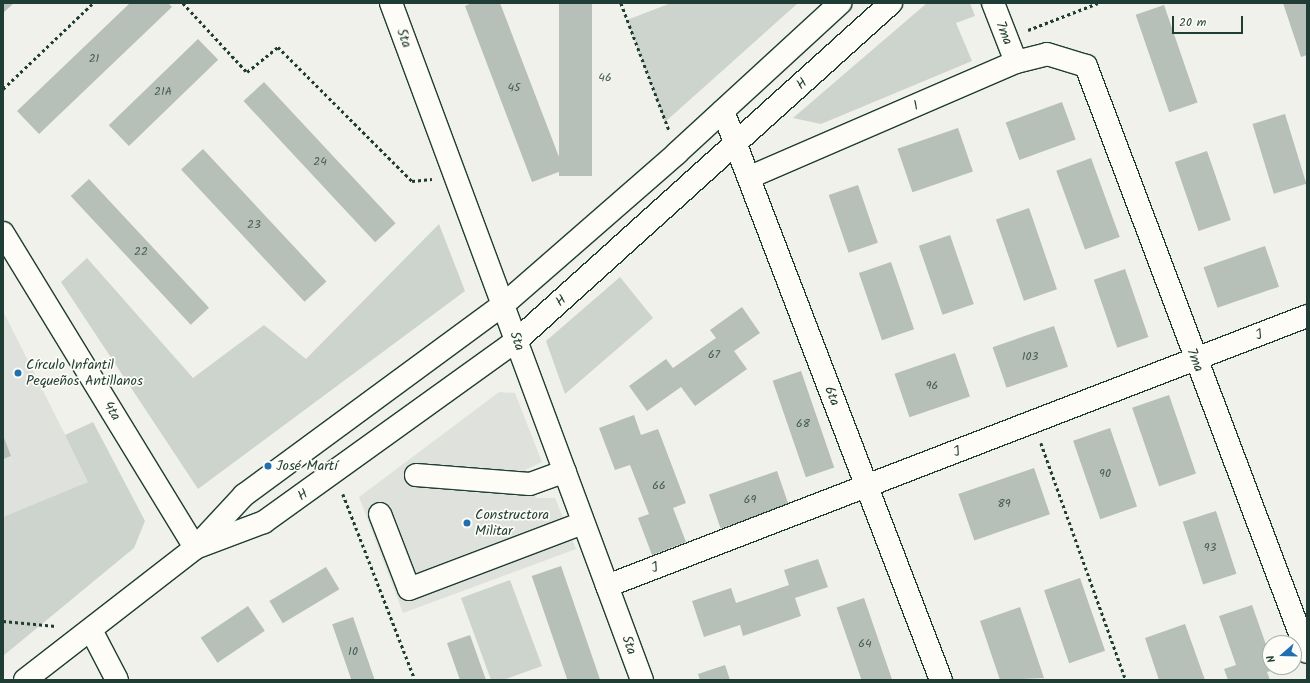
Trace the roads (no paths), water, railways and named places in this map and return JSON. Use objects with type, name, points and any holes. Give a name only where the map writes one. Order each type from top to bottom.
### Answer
[{"type":"street","name":"5ta","points":[[391,3],[642,680]]},
{"type":"street","name":"H","points":[[25,680],[195,548],[244,495],[503,305],[677,154],[840,3]]},
{"type":"street","name":"H","points":[[195,548],[264,522],[335,473],[516,341],[736,145],[891,3]]},
{"type":"street","name":"7ma","points":[[993,3],[1016,62]]},
{"type":"street","name":"I","points":[[750,178],[1016,62],[1047,54],[1086,66]]},
{"type":"street","name":"7ma","points":[[1086,66],[1307,652]]},
{"type":"street","name":"6ta","points":[[723,111],[750,178],[941,680]]},
{"type":"street","name":"4ta","points":[[3,234],[195,548]]},
{"type":"street","name":"J","points":[[607,586],[1307,316]]},
{"type":"street","points":[[416,475],[530,484],[565,471]]},
{"type":"street","points":[[380,514],[409,589],[583,522]]},
{"type":"street","points":[[91,630],[117,680]]},
{"type":"place","name":"Círculo Infantil Pequeños Antillanos","points":[[18,373]]},
{"type":"place","name":"José Martí","points":[[268,466]]},
{"type":"place","name":"Constructora Militar","points":[[467,523]]}]
